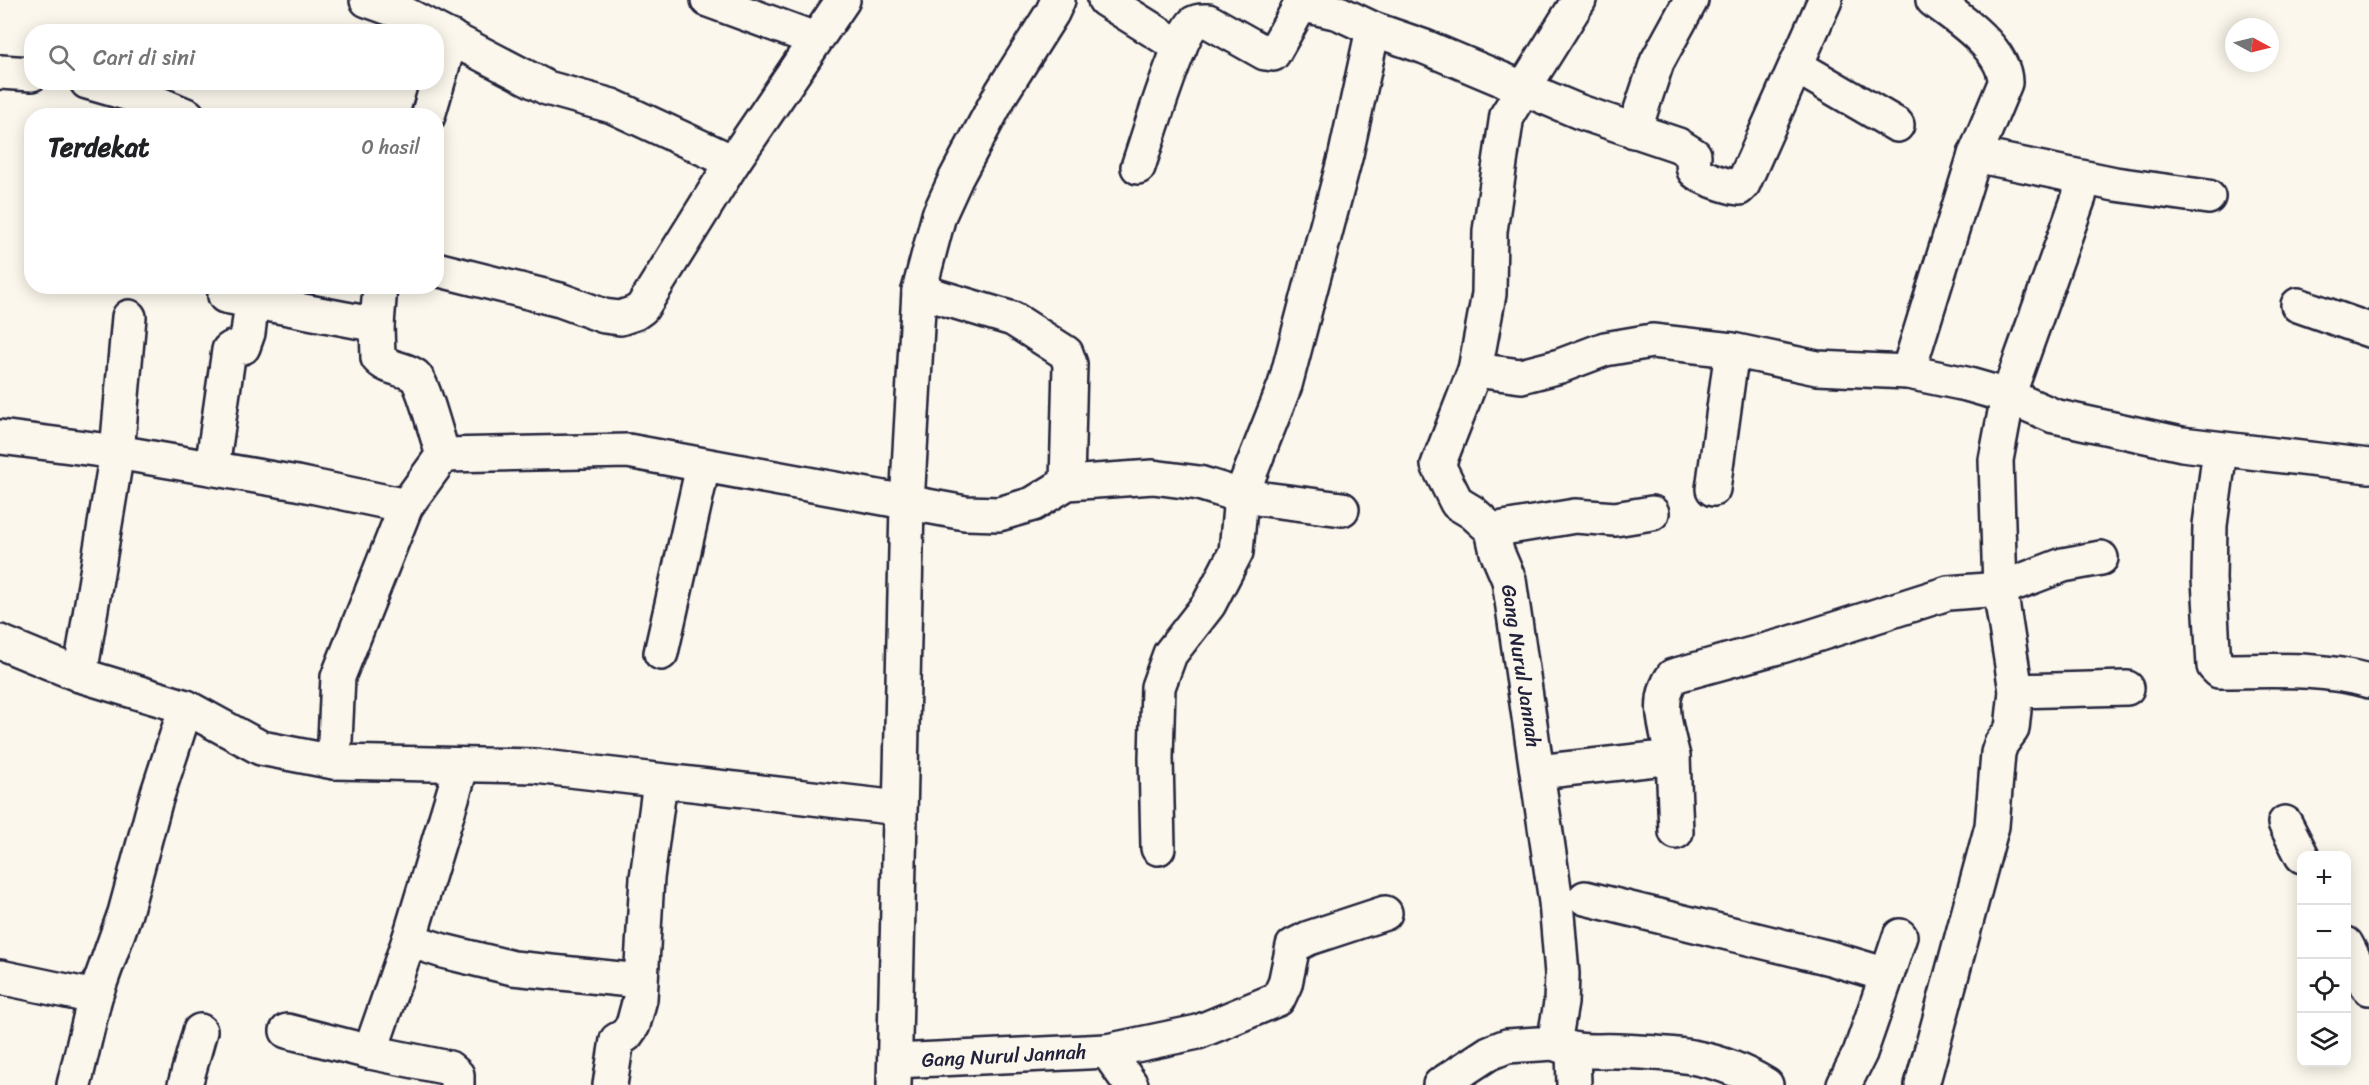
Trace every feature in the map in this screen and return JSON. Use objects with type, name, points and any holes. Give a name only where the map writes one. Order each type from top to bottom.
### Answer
[{"type":"street","points":[[708,0],[815,39]]},
{"type":"street","points":[[444,271],[560,300],[604,316],[620,318],[635,313],[642,308],[734,162],[843,0]]},
{"type":"street","points":[[894,1073],[907,504],[919,291],[939,215],[956,178],[1002,92],[1058,0]]},
{"type":"street","points":[[1105,0],[1180,47]]},
{"type":"street","name":"Gang Nurul Jannah","points":[[1574,1085],[1564,1047],[1561,1004],[1562,974],[1556,902],[1509,580],[1492,531],[1472,512],[1457,503],[1438,465],[1475,370],[1489,294],[1490,231],[1507,115],[1579,0]]},
{"type":"street","points":[[1634,131],[1658,62],[1691,0]]},
{"type":"street","points":[[1138,167],[1180,47],[1192,26],[1208,21],[1265,53],[1273,54],[1302,6],[1342,7],[1373,29],[1425,47],[1580,112],[1678,145],[1694,155],[1693,169],[1695,172],[1739,188],[1771,126],[1825,0]]},
{"type":"street","points":[[1908,372],[1976,155],[2001,94],[2005,76],[1998,58],[1966,23],[1933,0]]},
{"type":"street","points":[[375,1],[424,24]]},
{"type":"street","points":[[1158,848],[1156,758],[1158,687],[1170,654],[1209,604],[1236,552],[1241,496],[1285,385],[1346,154],[1373,29]]},
{"type":"street","points":[[444,34],[547,88],[612,106],[734,162]]},
{"type":"street","points":[[444,61],[451,37]]},
{"type":"street","points":[[1796,66],[1898,125]]},
{"type":"street","points":[[0,72],[24,74]]},
{"type":"street","points":[[115,90],[169,108]]},
{"type":"street","points":[[430,108],[436,90]]},
{"type":"street","points":[[1976,155],[2083,178],[2208,197]]},
{"type":"street","points":[[1922,1085],[1992,826],[1998,753],[2001,744],[2012,729],[2016,691],[2000,589],[1996,460],[2008,396],[2079,197],[2083,178]]},
{"type":"street","points":[[919,291],[1013,319],[1066,353],[1070,364],[1067,483]]},
{"type":"street","points":[[379,294],[378,358],[385,366],[416,376],[422,384],[432,425],[443,455]]},
{"type":"street","points":[[212,468],[229,350],[243,347],[246,341],[238,298],[377,325]]},
{"type":"street","points":[[2298,304],[2369,330]]},
{"type":"street","points":[[80,675],[117,452],[129,317]]},
{"type":"street","points":[[1475,370],[1521,376],[1560,366],[1605,349],[1652,341],[1732,350],[1817,368],[1908,372],[1966,384],[2008,396],[2054,416],[2182,444],[2369,466]]},
{"type":"street","points":[[1713,489],[1732,350]]},
{"type":"street","points":[[0,437],[117,452],[212,468],[406,506]]},
{"type":"street","points":[[2220,450],[2210,525],[2209,579],[2214,666],[2219,671],[2311,671],[2352,676],[2369,681]]},
{"type":"street","points":[[443,455],[628,451],[965,513],[999,514],[1033,504],[1067,483],[1153,477],[1199,483],[1241,496],[1341,509]]},
{"type":"street","points":[[334,762],[338,677],[406,506],[443,455]]},
{"type":"street","points":[[661,653],[704,466]]},
{"type":"street","points":[[1492,531],[1575,516],[1615,519],[1652,513]]},
{"type":"street","points":[[1676,832],[1673,756],[1663,713],[1664,696],[1673,676],[1785,645],[1948,593],[2000,589],[2063,565],[2101,558]]},
{"type":"street","points":[[0,642],[80,675],[186,707],[261,748],[334,762],[536,766],[899,808]]},
{"type":"street","points":[[2016,691],[2127,688]]},
{"type":"street","points":[[74,1085],[95,998],[125,913],[155,802],[186,707]]},
{"type":"street","points":[[1538,772],[1673,756]]},
{"type":"street","points":[[370,1052],[409,940],[462,765]]},
{"type":"street","points":[[610,1085],[617,1040],[626,1035],[633,1025],[640,999],[647,878],[660,782]]},
{"type":"street","points":[[2285,824],[2298,851]]},
{"type":"street","points":[[1585,898],[1830,958],[1887,975]]},
{"type":"street","points":[[1107,1051],[1198,1032],[1278,999],[1285,984],[1293,946],[1309,938],[1385,913]]},
{"type":"street","points":[[1844,1085],[1860,1053],[1900,936]]},
{"type":"street","points":[[409,940],[442,951],[513,968],[640,981]]},
{"type":"street","points":[[2351,954],[2369,988]]},
{"type":"street","points":[[0,977],[95,998]]},
{"type":"street","points":[[185,1085],[200,1031]]},
{"type":"street","points":[[287,1031],[370,1052],[449,1068],[457,1075],[457,1085]]},
{"type":"street","points":[[1440,1085],[1489,1053],[1507,1046],[1564,1047],[1694,1056],[1730,1066],[1766,1085]]},
{"type":"street","name":"Gang Nurul Jannah","points":[[894,1073],[1107,1051],[1131,1085]]}]
